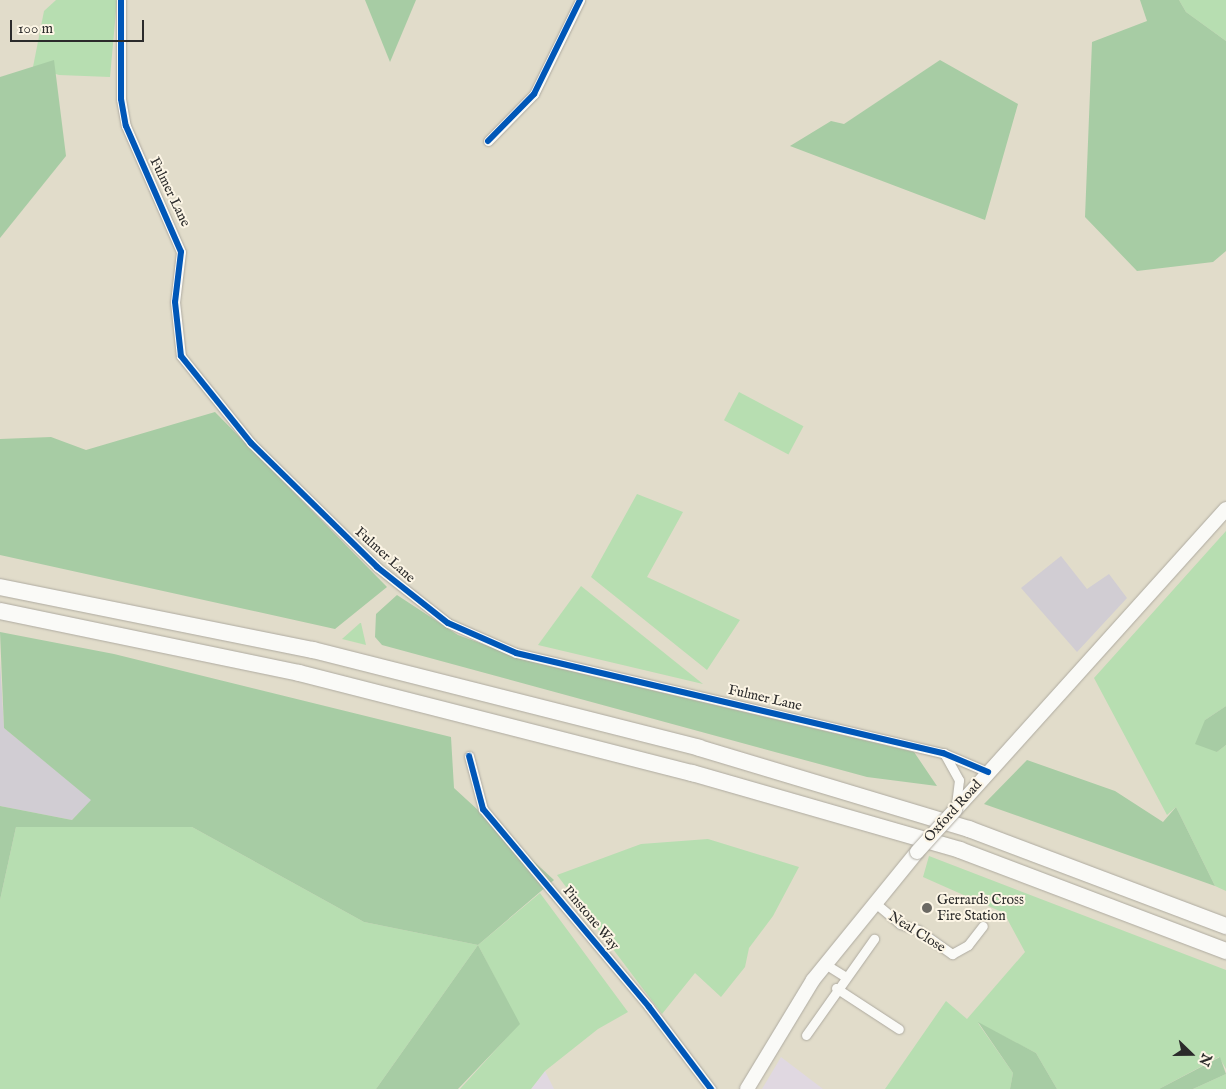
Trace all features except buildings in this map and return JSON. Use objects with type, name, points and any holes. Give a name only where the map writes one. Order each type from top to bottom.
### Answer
[{"type":"highway","points":[[0,576],[62,598]]},
{"type":"highway","points":[[0,587],[322,652],[707,750],[968,829],[1226,926]]},
{"type":"highway","points":[[0,611],[300,673],[692,773],[960,850],[1226,951]]},
{"type":"main road","name":"Oxford Road","points":[[747,1089],[825,964],[874,902],[988,772],[1226,509]]},
{"type":"street","name":"Fulmer Lane","points":[[121,0],[121,99],[126,126],[181,252],[175,302],[181,356],[239,431],[377,567],[448,623],[516,653],[943,753],[988,772]]},
{"type":"street","points":[[488,141],[534,94],[580,0]]},
{"type":"street","points":[[943,753],[959,780],[955,810]]},
{"type":"street","name":"Pinstone Way","points":[[469,756],[483,809],[649,1007],[711,1089]]},
{"type":"street","name":"Neal Close","points":[[874,902],[900,924],[918,930],[952,954],[968,945],[983,926]]},
{"type":"street","name":"Neal Close","points":[[806,1035],[844,976],[874,939]]},
{"type":"street","points":[[825,964],[844,976]]},
{"type":"street","points":[[836,988],[899,1029]]},
{"type":"shaded area","points":[[1061,556],[1087,589],[1109,574],[1127,598],[1077,652],[1021,588]]},
{"type":"shaded area","points":[[0,661],[4,728],[92,800],[72,820],[0,806]]},
{"type":"shaded area","points":[[781,1057],[823,1089],[762,1089]]},
{"type":"shaded area","points":[[545,1071],[554,1089],[531,1089]]},
{"type":"green space","points":[[56,0],[117,0],[110,77],[59,75],[33,67],[44,11]]},
{"type":"green space","points":[[365,0],[416,0],[390,62]]},
{"type":"green space","points":[[1140,0],[1179,0],[1186,12],[1226,41],[1226,251],[1213,262],[1137,271],[1085,217],[1092,42],[1147,21]]},
{"type":"green space","points":[[1179,0],[1226,0],[1226,41],[1186,12]]},
{"type":"green space","points":[[54,60],[66,156],[0,238],[0,77]]},
{"type":"green space","points":[[940,60],[1018,104],[985,220],[790,146],[831,121],[844,124]]},
{"type":"green space","points":[[739,392],[803,426],[788,455],[724,420]]},
{"type":"green space","points":[[215,412],[387,587],[335,629],[0,555],[0,439],[51,437],[86,450]]},
{"type":"green space","points":[[637,494],[683,512],[647,577],[740,620],[707,670],[591,577]]},
{"type":"green space","points":[[1226,531],[1226,706],[1205,720],[1217,752],[1226,745],[1226,891],[1215,886],[1176,807],[1167,815],[1094,678]]},
{"type":"green space","points":[[581,586],[703,684],[538,645]]},
{"type":"green space","points":[[397,595],[458,635],[532,662],[914,752],[937,786],[867,777],[382,645],[375,637],[376,614]]},
{"type":"green space","points":[[360,623],[366,645],[342,639]]},
{"type":"green space","points":[[0,632],[114,654],[451,737],[454,788],[554,880],[478,945],[364,922],[192,827],[16,827],[0,900],[0,806],[72,820],[91,800],[4,728]]},
{"type":"green space","points":[[1226,706],[1226,745],[1217,752],[1195,744],[1205,720]]},
{"type":"green space","points":[[1027,760],[1115,791],[1163,822],[1176,807],[1215,886],[984,804]]},
{"type":"green space","points":[[16,827],[192,827],[364,922],[478,945],[376,1089],[0,1089],[0,900]]},
{"type":"green space","points":[[708,839],[799,867],[773,916],[749,948],[745,967],[721,997],[695,973],[662,1014],[557,875],[641,844]]},
{"type":"green space","points":[[929,856],[1226,970],[1226,1069],[1219,1057],[1159,1089],[1057,1089],[1036,1053],[978,1023],[1013,1073],[1010,1089],[885,1089],[946,1001],[967,1019],[1025,952],[1004,913],[923,877]]},
{"type":"green space","points":[[540,893],[628,1012],[598,1029],[545,1071],[531,1089],[460,1089],[519,1024],[478,945]]},
{"type":"green space","points":[[478,945],[520,1024],[458,1089],[376,1089]]},
{"type":"green space","points":[[978,1022],[1036,1053],[1057,1089],[1010,1089],[1013,1073]]},
{"type":"green space","points":[[1220,1057],[1226,1074],[1193,1089],[1159,1089]]},
{"type":"green space","points":[[1226,1074],[1226,1089],[1193,1089]]},
{"type":"cycle path","points":[[121,0],[121,99],[126,126],[181,252],[175,302],[181,356],[251,443],[377,567],[448,623],[516,653],[943,753],[988,772]]},
{"type":"cycle path","points":[[488,141],[534,94],[580,0]]},
{"type":"cycle path","points":[[469,756],[483,809],[649,1007],[711,1089]]},
{"type":"place","name":"Gerrards Cross Fire Station","points":[[927,908]]}]
